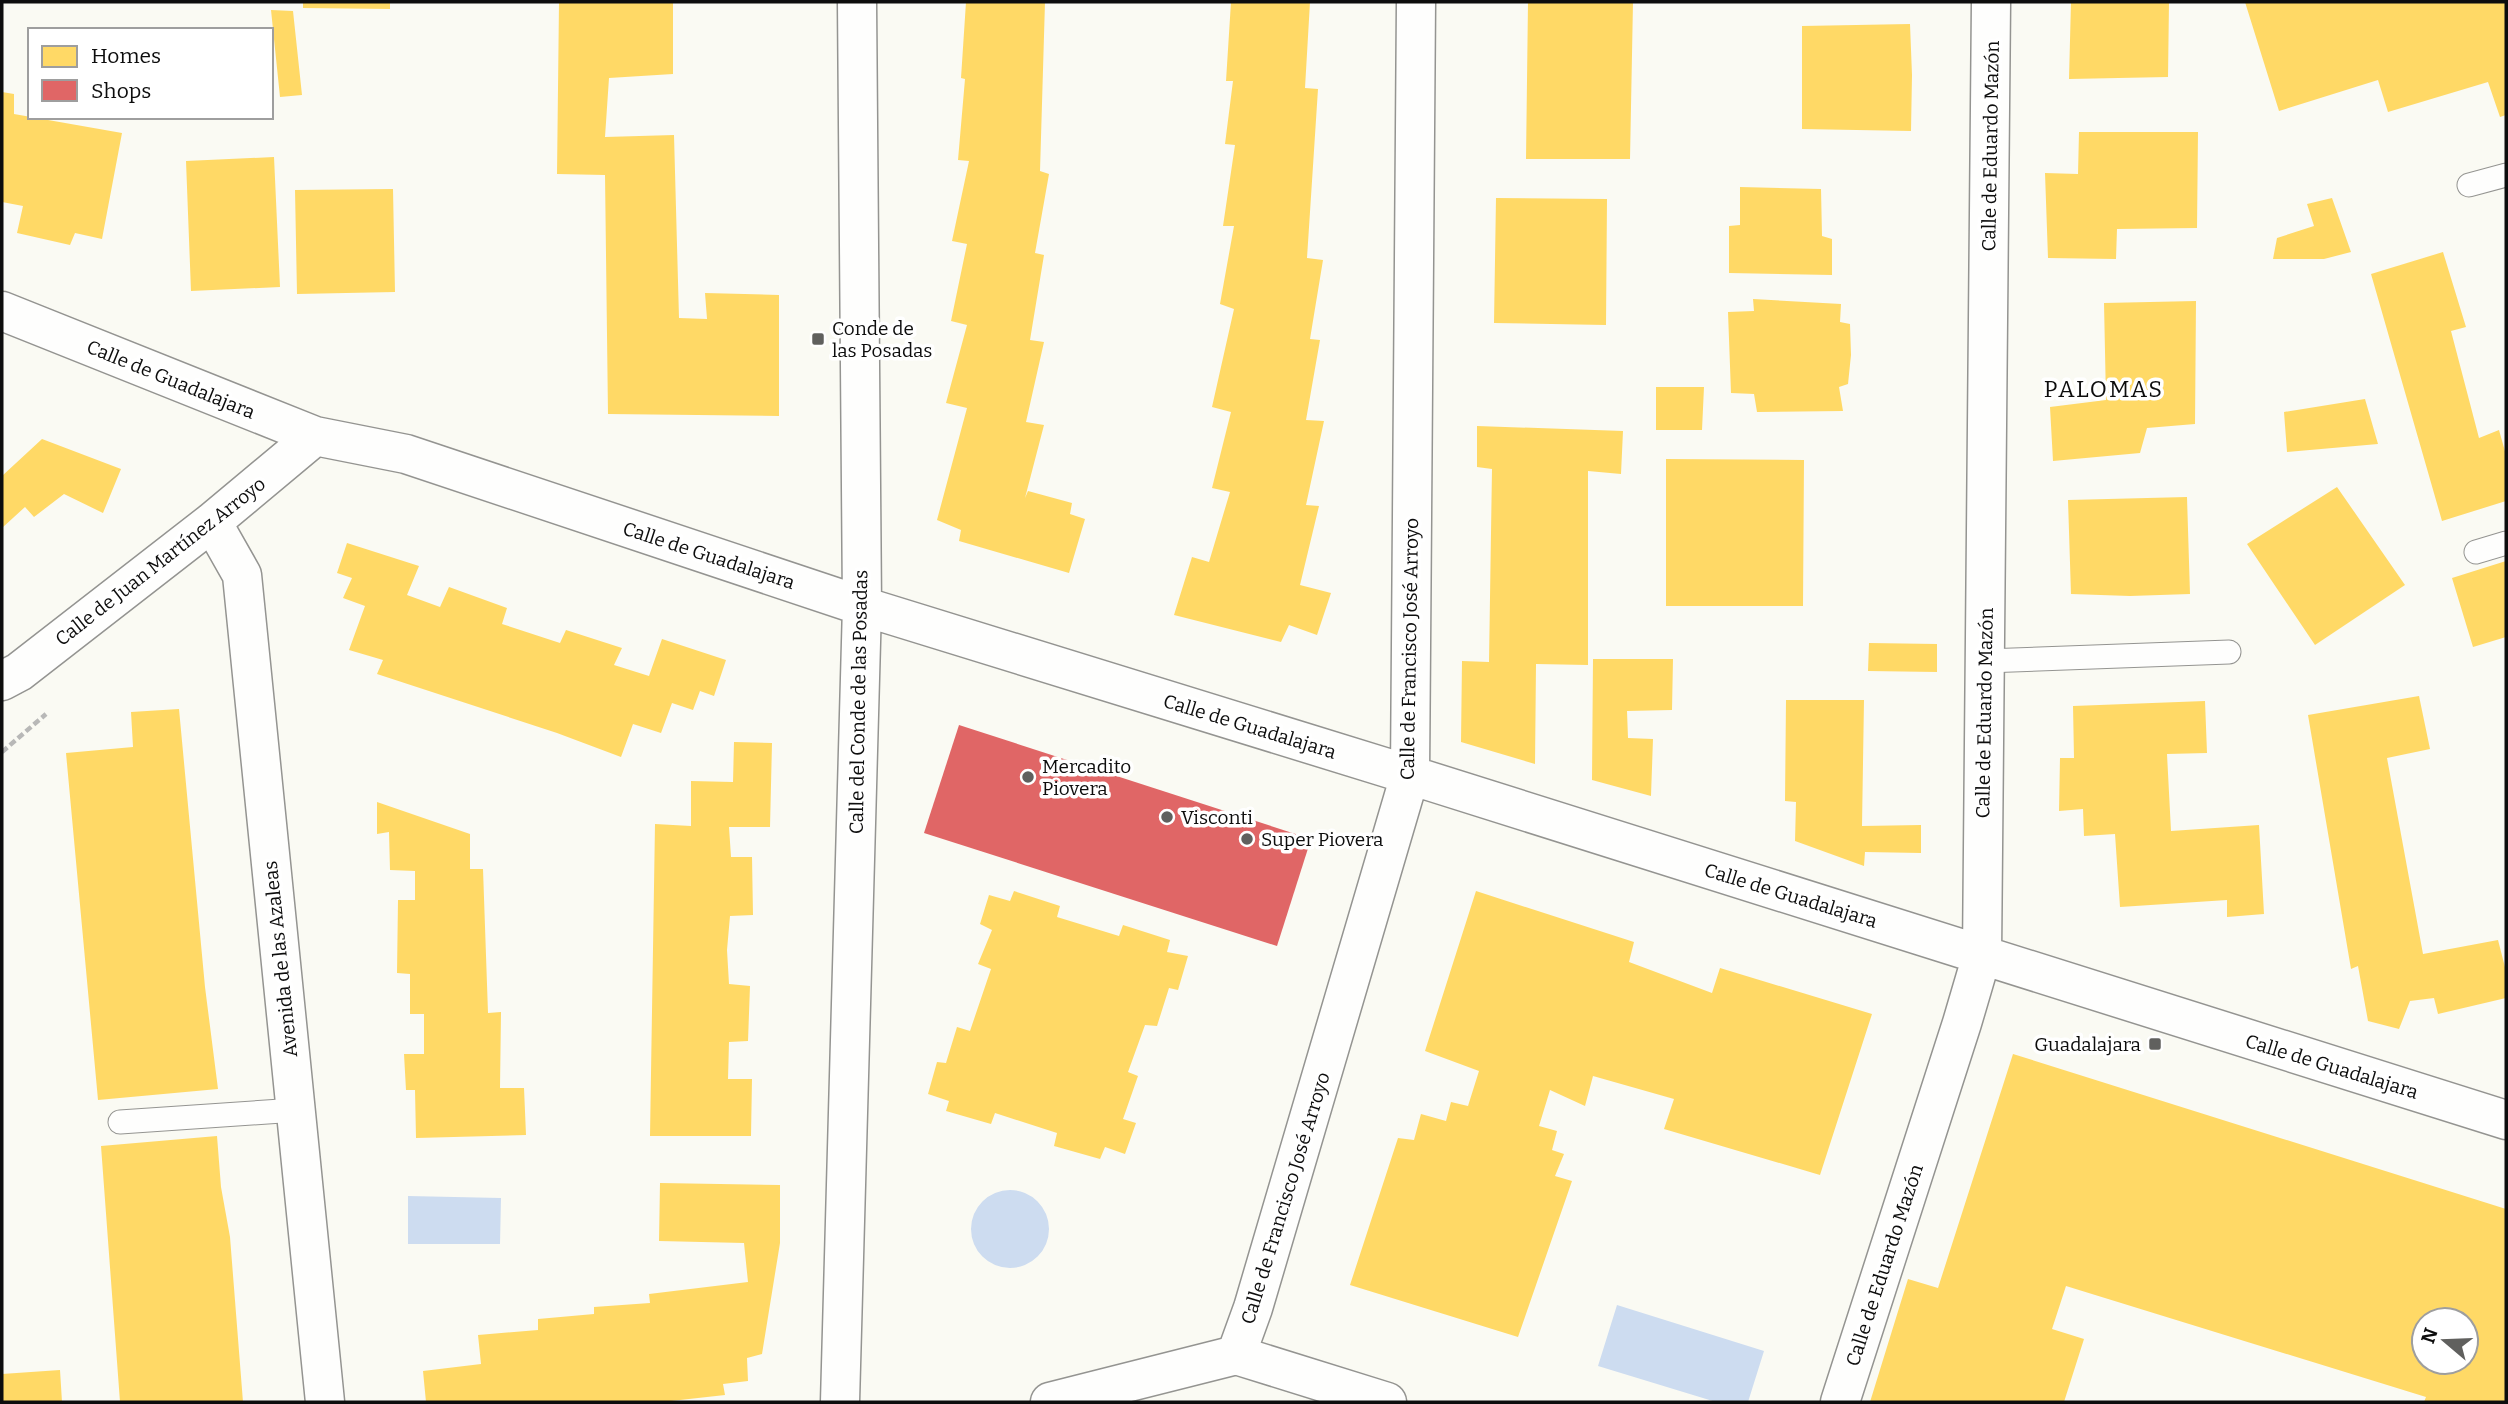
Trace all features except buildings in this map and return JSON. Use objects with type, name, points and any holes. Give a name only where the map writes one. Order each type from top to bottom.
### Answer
[{"type":"street","name":"Calle del Conde de las Posadas","points":[[839,1402],[862,606],[857,2]]},
{"type":"street","name":"Calle de Francisco José Arroyo","points":[[1236,1355],[1410,775],[1416,2]]},
{"type":"street","name":"Calle de Eduardo Mazón","points":[[1840,1402],[1982,955],[1991,2]]},
{"type":"street","name":"Calle de Guadalajara","points":[[2,311],[315,436],[406,454],[862,606],[1410,775],[2506,1120]]},
{"type":"street","name":"Calle de Juan Martínez Arroyo","points":[[2,681],[19,672],[212,523],[315,436]]},
{"type":"street","name":"Avenida de las Azaleas","points":[[212,523],[242,575],[325,1402]]},
{"type":"street","points":[[1050,1402],[1236,1355],[1387,1402]]},
{"type":"lane","points":[[2469,185],[2506,175]]},
{"type":"lane","points":[[2476,552],[2506,543]]},
{"type":"lane","points":[[1985,661],[2229,652]]},
{"type":"lane","points":[[120,1122],[296,1110]]},
{"type":"water","points":[[1010,1190],[1025,1193],[1037,1202],[1046,1214],[1049,1229],[1046,1244],[1037,1256],[1025,1265],[1010,1268],[995,1265],[983,1256],[974,1244],[971,1229],[974,1214],[983,1202],[995,1193]]},
{"type":"water","points":[[408,1196],[501,1198],[500,1244],[408,1244]]},
{"type":"water","points":[[1617,1305],[1764,1351],[1748,1402],[1716,1402],[1598,1366]]},
{"type":"place","name":"Conde de las Posadas","points":[[818,339]]},
{"type":"place","name":"Mercadito Piovera","points":[[1028,777]]},
{"type":"place","name":"Visconti","points":[[1167,817]]},
{"type":"place","name":"Super Piovera","points":[[1247,839]]},
{"type":"place","name":"Guadalajara","points":[[2155,1044]]},
{"type":"district","name":"PALOMAS","points":[[2104,389]]}]
